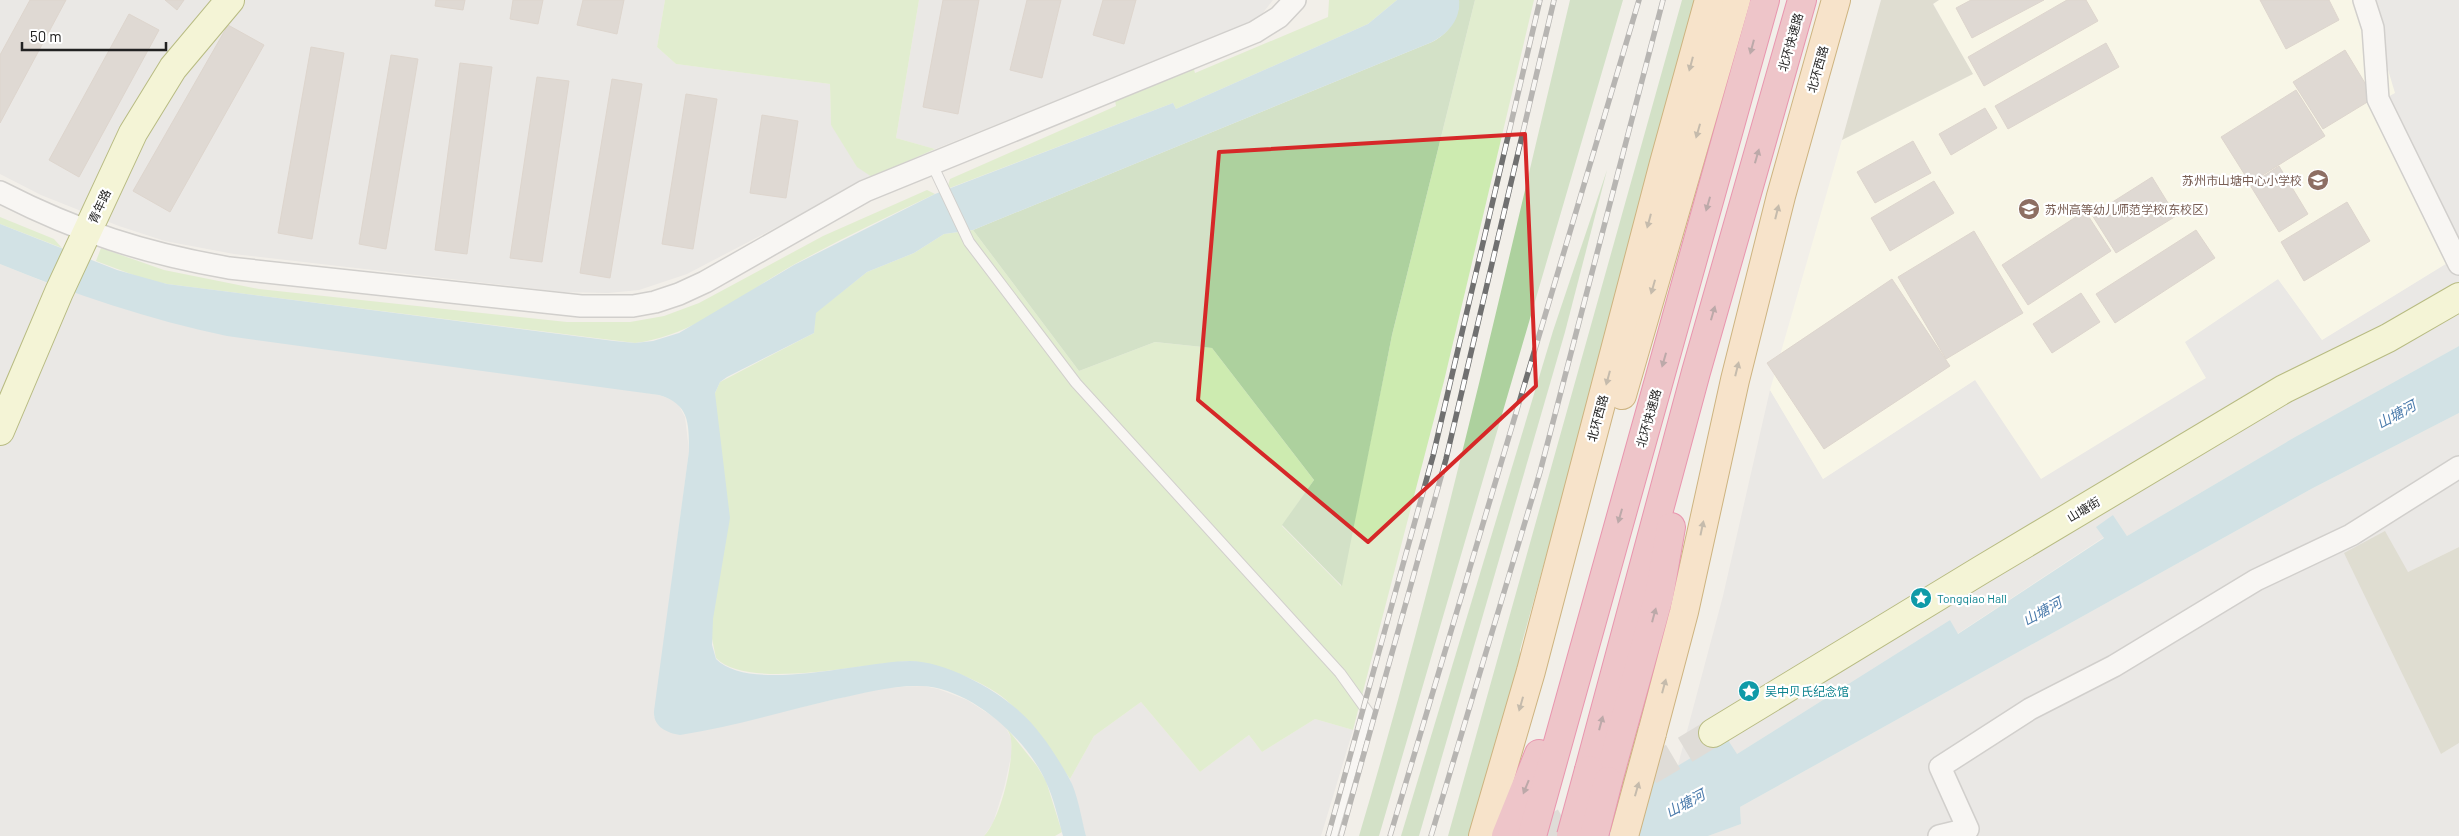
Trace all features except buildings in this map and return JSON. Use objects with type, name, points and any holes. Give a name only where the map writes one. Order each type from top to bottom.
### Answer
[{"type":"highway","name":"北环快速路","points":[[1509,832],[1584,645],[1765,0]]},
{"type":"highway","name":"北环快速路","points":[[1598,775],[1659,596],[1696,372],[1802,0]]},
{"type":"highway","points":[[1571,836],[1598,775]]},
{"type":"highway","points":[[1594,836],[1598,775]]},
{"type":"main road","name":"北环西路","points":[[1509,832],[1531,671],[1664,163],[1709,0]]},
{"type":"main road","points":[[1531,671],[1590,500],[1623,393],[1736,0]]},
{"type":"main road","name":"北环西路","points":[[1624,836],[1684,612],[1734,380],[1781,196],[1836,0]]},
{"type":"street","name":"青年路","points":[[0,431],[59,292],[133,134],[154,95],[181,56],[230,0]]},
{"type":"street","points":[[0,192],[84,238],[230,268],[581,306],[633,306],[655,302],[705,282],[865,191],[1255,32],[1279,17],[1294,0]]},
{"type":"street","points":[[2364,0],[2373,28],[2378,99],[2459,264]]},
{"type":"street","name":"山塘街","points":[[1713,733],[1972,575],[2284,389],[2388,338],[2459,297]]},
{"type":"street","points":[[1939,836],[1970,832],[1940,767],[2030,709],[2114,666],[2256,580],[2351,535],[2459,467]]},
{"type":"lane","points":[[932,164],[964,233],[997,281],[1076,383],[1340,673],[1368,712],[1332,836]]},
{"type":"highlighted area","points":[[1525,134],[1536,386],[1368,542],[1198,400],[1219,152]]},
{"type":"shaded area","points":[[0,0],[665,0],[657,47],[676,64],[830,84],[831,125],[872,177],[687,274],[639,290],[608,293],[564,292],[234,254],[165,241],[119,226],[41,195],[0,174]]},
{"type":"shaded area","points":[[919,0],[1273,0],[1262,14],[1248,24],[935,149],[896,138]]},
{"type":"shaded area","points":[[1881,0],[1939,0],[1933,4],[1973,74],[1842,140]]},
{"type":"shaded area","name":"苏州高等幼儿师范学校(东校区)","points":[[1939,0],[2367,0],[2395,93],[2377,103],[2457,257],[2322,340],[2278,279],[2185,342],[2206,378],[2041,479],[1975,380],[1823,479],[1770,390],[1842,140],[1972,74],[1933,3]]},
{"type":"shaded area","points":[[2367,0],[2459,0],[2459,346],[2295,437],[2127,536],[2113,515],[2104,537],[1957,634],[1950,620],[1737,754],[1678,765],[1723,596],[1770,390],[1823,479],[1975,380],[2205,377],[2184,342],[2278,279],[2322,340],[2457,257],[2377,103]]},
{"type":"shaded area","points":[[0,264],[42,281],[135,312],[659,395],[677,402],[685,417],[689,451],[654,717],[695,732],[883,688],[923,686],[938,689],[967,700],[995,718],[1005,726],[1011,738],[1012,752],[1004,788],[993,823],[984,836],[0,836]]},
{"type":"shaded area","points":[[2459,413],[2459,547],[2408,572],[2441,754],[2459,743],[2459,836],[1708,836],[1741,824],[1740,807],[2313,488]]},
{"type":"shaded area","points":[[2385,531],[2408,572],[2459,547],[2459,743],[2441,754],[2344,553]]},
{"type":"shaded area","points":[[1141,702],[1200,772],[1249,735],[1262,752],[1315,719],[1353,730],[1321,836],[1086,836],[1070,779],[1094,736]]},
{"type":"green space","points":[[665,0],[919,0],[896,138],[935,149],[872,177],[857,167],[831,125],[830,84],[676,64],[657,47]]},
{"type":"green space","points":[[1329,0],[1397,0],[1368,24],[1176,109],[1173,103],[947,189],[950,179],[1116,106],[1114,95],[1192,63],[1195,73],[1328,17]]},
{"type":"green space","points":[[1459,0],[1475,0],[1392,335],[1342,586],[1282,525],[1314,480],[1212,348],[1155,342],[1079,371],[973,230],[1432,42],[1443,35],[1452,25],[1459,7]]},
{"type":"green space","points":[[1475,0],[1534,0],[1444,381],[1353,730],[1315,719],[1262,752],[1249,735],[1200,772],[1141,702],[1094,736],[1070,779],[1032,727],[1005,699],[985,686],[946,669],[910,661],[808,673],[753,673],[732,668],[716,658],[711,634],[715,393],[720,382],[814,333],[815,313],[867,272],[914,253],[944,234],[973,230],[1079,371],[1155,342],[1212,348],[1314,480],[1282,526],[1341,586],[1392,335]]},
{"type":"green space","points":[[1570,0],[1623,0],[1379,836],[1359,836],[1389,733],[1444,524]]},
{"type":"green space","points":[[1682,0],[1700,0],[1520,650],[1520,684],[1474,836],[1448,836]]},
{"type":"green space","points":[[1607,170],[1565,332],[1419,836],[1401,836],[1553,331]]},
{"type":"green space","points":[[927,190],[935,194],[795,264],[698,323],[657,339],[635,343],[167,284],[144,279],[96,261],[101,248],[164,270],[259,289],[567,322],[630,322],[664,316],[699,303],[823,236]]},
{"type":"green space","points":[[0,217],[54,239],[62,248],[0,224]]},
{"type":"green space","points":[[1005,726],[1037,766],[1046,781],[1062,832],[1055,836],[984,836],[990,828],[1000,805],[1008,776],[1011,740]]},
{"type":"water","points":[[1397,0],[1459,0],[1459,7],[1456,20],[1443,35],[1432,42],[973,230],[944,234],[914,253],[867,272],[816,313],[814,333],[727,377],[720,382],[715,393],[730,518],[713,619],[712,645],[716,659],[732,669],[754,674],[808,673],[910,661],[938,666],[968,677],[1009,702],[1033,725],[1047,742],[1072,784],[1086,836],[1063,836],[1054,802],[1046,782],[1026,749],[1011,733],[978,706],[941,689],[911,686],[878,690],[700,732],[680,735],[670,733],[658,725],[654,717],[654,711],[689,451],[689,431],[685,416],[682,409],[669,399],[659,395],[227,336],[198,330],[112,305],[55,286],[0,264],[0,224],[117,270],[167,284],[614,341],[635,343],[653,341],[679,333],[794,265],[935,194],[1173,103],[1176,109],[1368,24]]},
{"type":"water","name":"山塘河","points":[[2459,346],[2459,413],[2313,488],[1740,807],[1741,824],[1708,836],[1560,836],[1726,737],[1737,754],[1950,620],[1958,634],[2104,538],[2096,527],[2113,515],[2127,536],[2295,437]]},
{"type":"tunnel","points":[[1541,836],[1713,733]]},
{"type":"railway","points":[[1328,836],[1433,456],[1540,0]]},
{"type":"railway","points":[[1341,836],[1446,459],[1554,0]]},
{"type":"railway","points":[[1390,836],[1639,0]]},
{"type":"railway","points":[[1431,836],[1540,472],[1663,0]]},
{"type":"place","name":"苏州市山塘中心小学校","points":[[2318,180]]},
{"type":"place","name":"苏州高等幼儿师范学校(东校区)","points":[[2029,209]]},
{"type":"place","name":"Tongqiao Hall","points":[[1921,598]]},
{"type":"place","name":"吴中贝氏纪念馆","points":[[1749,691]]}]
